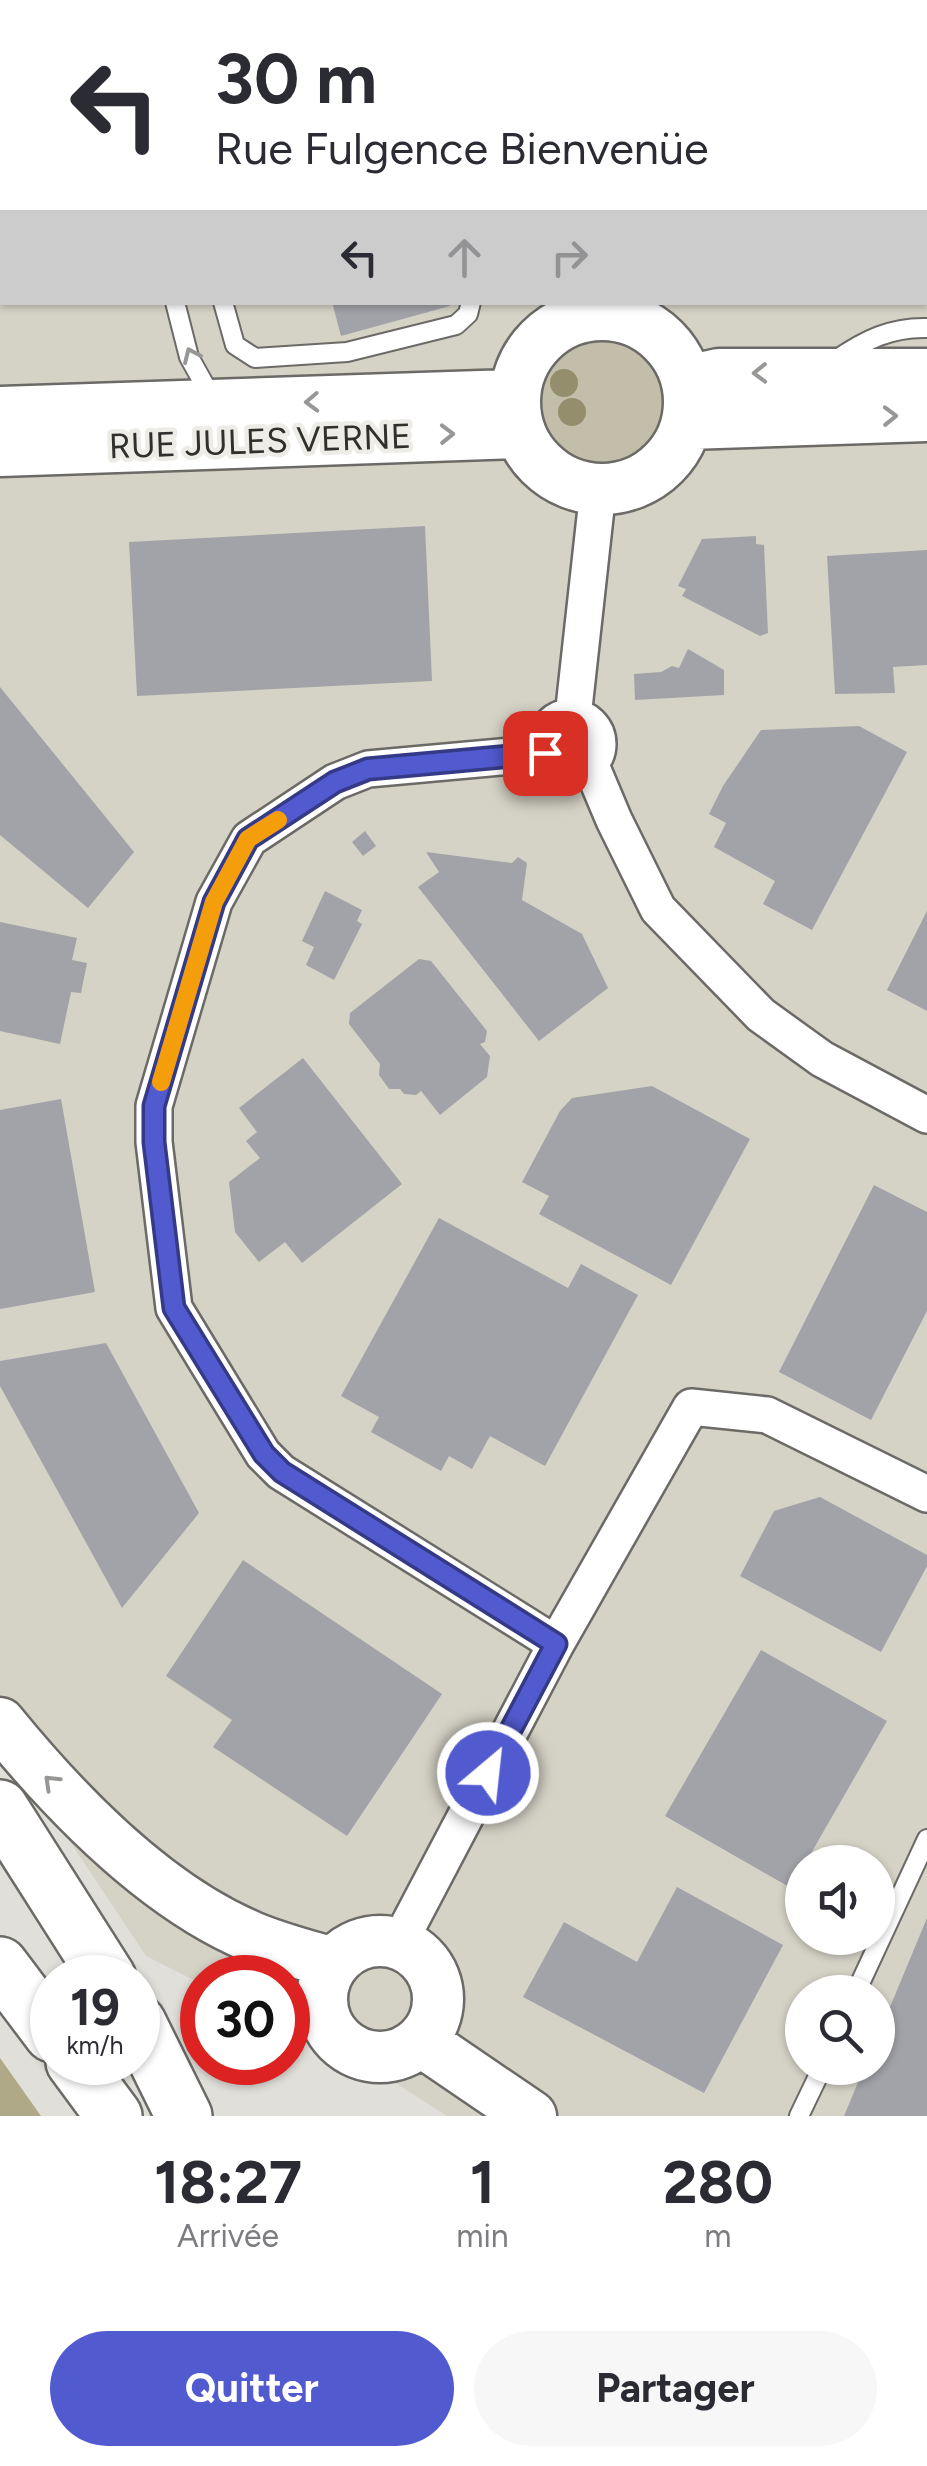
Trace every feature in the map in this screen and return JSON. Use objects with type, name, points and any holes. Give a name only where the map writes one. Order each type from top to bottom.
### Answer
[{"type":"highway","points":[[0,1808],[93,1955]]},
{"type":"highway","points":[[0,1870],[55,1955]]},
{"type":"highway","points":[[0,1965],[30,2005]]},
{"type":"highway","points":[[160,2068],[184,2116]]},
{"type":"highway","points":[[91,2085],[114,2116]]},
{"type":"highway","points":[[148,2085],[171,2116]]},
{"type":"street","points":[[588,310],[637,322],[660,336],[677,356],[688,402],[678,446],[664,466],[644,480],[622,488],[598,490],[573,485],[550,474],[532,455],[517,414],[520,372],[531,351],[548,334],[588,310]]},
{"type":"street","points":[[688,402],[719,374],[927,374]]},
{"type":"street","points":[[688,402],[927,416]]},
{"type":"street","name":"RUE JULES VERNE","points":[[0,412],[216,404],[517,414]]},
{"type":"street","name":"RUE JULES VERNE","points":[[0,451],[517,414]]},
{"type":"street","points":[[574,717],[598,490]]},
{"type":"street","points":[[566,716],[574,717],[594,730],[598,748],[590,763],[574,771],[556,767],[545,753],[544,737],[552,724],[566,716]]},
{"type":"street","points":[[545,753],[368,769],[335,782],[248,839],[214,902],[154,1106],[154,1142],[174,1308],[264,1454],[282,1472],[556,1644]]},
{"type":"street","points":[[590,763],[658,909],[762,1016],[822,1059],[927,1115]]},
{"type":"street","points":[[399,1944],[556,1644],[691,1407],[767,1414],[927,1494]]},
{"type":"street","points":[[0,1723],[40,1772],[168,1889],[250,1936],[333,1963]]},
{"type":"street","points":[[370,1941],[399,1944],[416,1953],[430,1968],[437,1986],[438,2006],[433,2025],[408,2051],[378,2058],[347,2048],[335,2038],[322,2009],[321,1993],[333,1963],[370,1941]]},
{"type":"street","points":[[421,2041],[531,2116]]},
{"type":"lane","points":[[175,305],[189,357],[216,404]]},
{"type":"lane","points":[[224,305],[235,345],[254,358],[347,352],[456,325],[468,314],[470,305]]},
{"type":"lane","points":[[818,372],[867,339],[907,327],[927,328]]},
{"type":"lane","points":[[864,1975],[927,1838]]},
{"type":"lane","points":[[800,2116],[814,2085]]},
{"type":"shaded area","points":[[0,305],[927,305],[927,2116],[447,2116],[391,2080],[310,2038],[310,1955],[180,1955],[180,1973],[160,1963],[160,1955],[145,1955],[41,1798],[0,1746]]},
{"type":"shaded area","points":[[600,342],[625,347],[646,361],[660,382],[665,407],[660,432],[646,453],[625,467],[600,472],[575,467],[554,453],[540,432],[535,407],[540,382],[554,361],[575,347]]},
{"type":"shaded area","points":[[0,2058],[41,2116],[0,2116]]},
{"type":"building","points":[[333,305],[450,305],[450,306],[341,336]]},
{"type":"building","points":[[425,526],[432,681],[137,696],[129,542]]},
{"type":"building","points":[[756,536],[756,544],[764,545],[768,633],[760,636],[682,596],[686,589],[678,586],[702,539]]},
{"type":"building","points":[[927,550],[927,665],[893,667],[895,693],[835,694],[827,556]]},
{"type":"building","points":[[688,649],[724,670],[724,695],[635,700],[634,674],[679,668]]},
{"type":"building","points":[[0,687],[134,852],[88,908],[0,835]]},
{"type":"building","points":[[859,726],[907,752],[812,930],[763,904],[775,881],[714,847],[726,823],[709,814],[761,730]]},
{"type":"building","points":[[365,831],[376,846],[363,856],[352,842]]},
{"type":"building","points":[[426,852],[512,863],[518,857],[527,863],[522,900],[582,934],[608,988],[539,1041],[418,887],[439,872]]},
{"type":"building","points":[[325,891],[362,910],[357,921],[362,924],[334,980],[306,965],[314,947],[302,941]]},
{"type":"building","points":[[927,911],[927,1011],[887,990]]},
{"type":"building","points":[[0,922],[77,938],[72,960],[87,963],[81,993],[71,992],[60,1044],[0,1031]]},
{"type":"building","points":[[419,959],[431,961],[487,1031],[485,1042],[480,1044],[490,1056],[487,1077],[440,1115],[421,1091],[416,1095],[389,1089],[379,1075],[380,1064],[349,1024],[350,1013]]},
{"type":"building","points":[[303,1058],[402,1184],[302,1263],[285,1242],[259,1262],[235,1232],[229,1182],[260,1158],[246,1141],[257,1132],[239,1108]]},
{"type":"building","points":[[652,1086],[750,1139],[671,1285],[539,1214],[549,1196],[522,1182],[560,1111],[572,1098]]},
{"type":"building","points":[[61,1099],[95,1292],[0,1309],[0,1110]]},
{"type":"building","points":[[874,1185],[927,1212],[927,1311],[871,1420],[779,1372]]},
{"type":"building","points":[[439,1218],[568,1288],[581,1264],[638,1295],[545,1466],[490,1436],[472,1469],[449,1456],[441,1471],[371,1432],[379,1417],[341,1396]]},
{"type":"building","points":[[106,1343],[199,1513],[122,1608],[0,1386],[0,1361]]},
{"type":"building","points":[[820,1497],[927,1555],[927,1566],[881,1652],[740,1576],[774,1511]]},
{"type":"building","points":[[243,1560],[442,1694],[347,1836],[213,1747],[232,1720],[166,1676]]},
{"type":"building","points":[[761,1650],[887,1721],[816,1845],[785,1845],[785,1885],[665,1816]]},
{"type":"building","points":[[677,1887],[783,1945],[704,2093],[523,1997],[564,1922],[637,1962]]},
{"type":"building","points":[[927,1918],[927,2116],[844,2116],[857,2085],[895,2085],[895,1995]]},
{"type":"slow traffic","points":[[161,1082],[214,902],[248,839],[278,820]]},
{"type":"route","points":[[488,1773],[556,1644],[282,1472],[264,1454],[174,1308],[154,1142],[154,1106],[214,902],[248,839],[335,782],[368,769],[545,753]]}]
